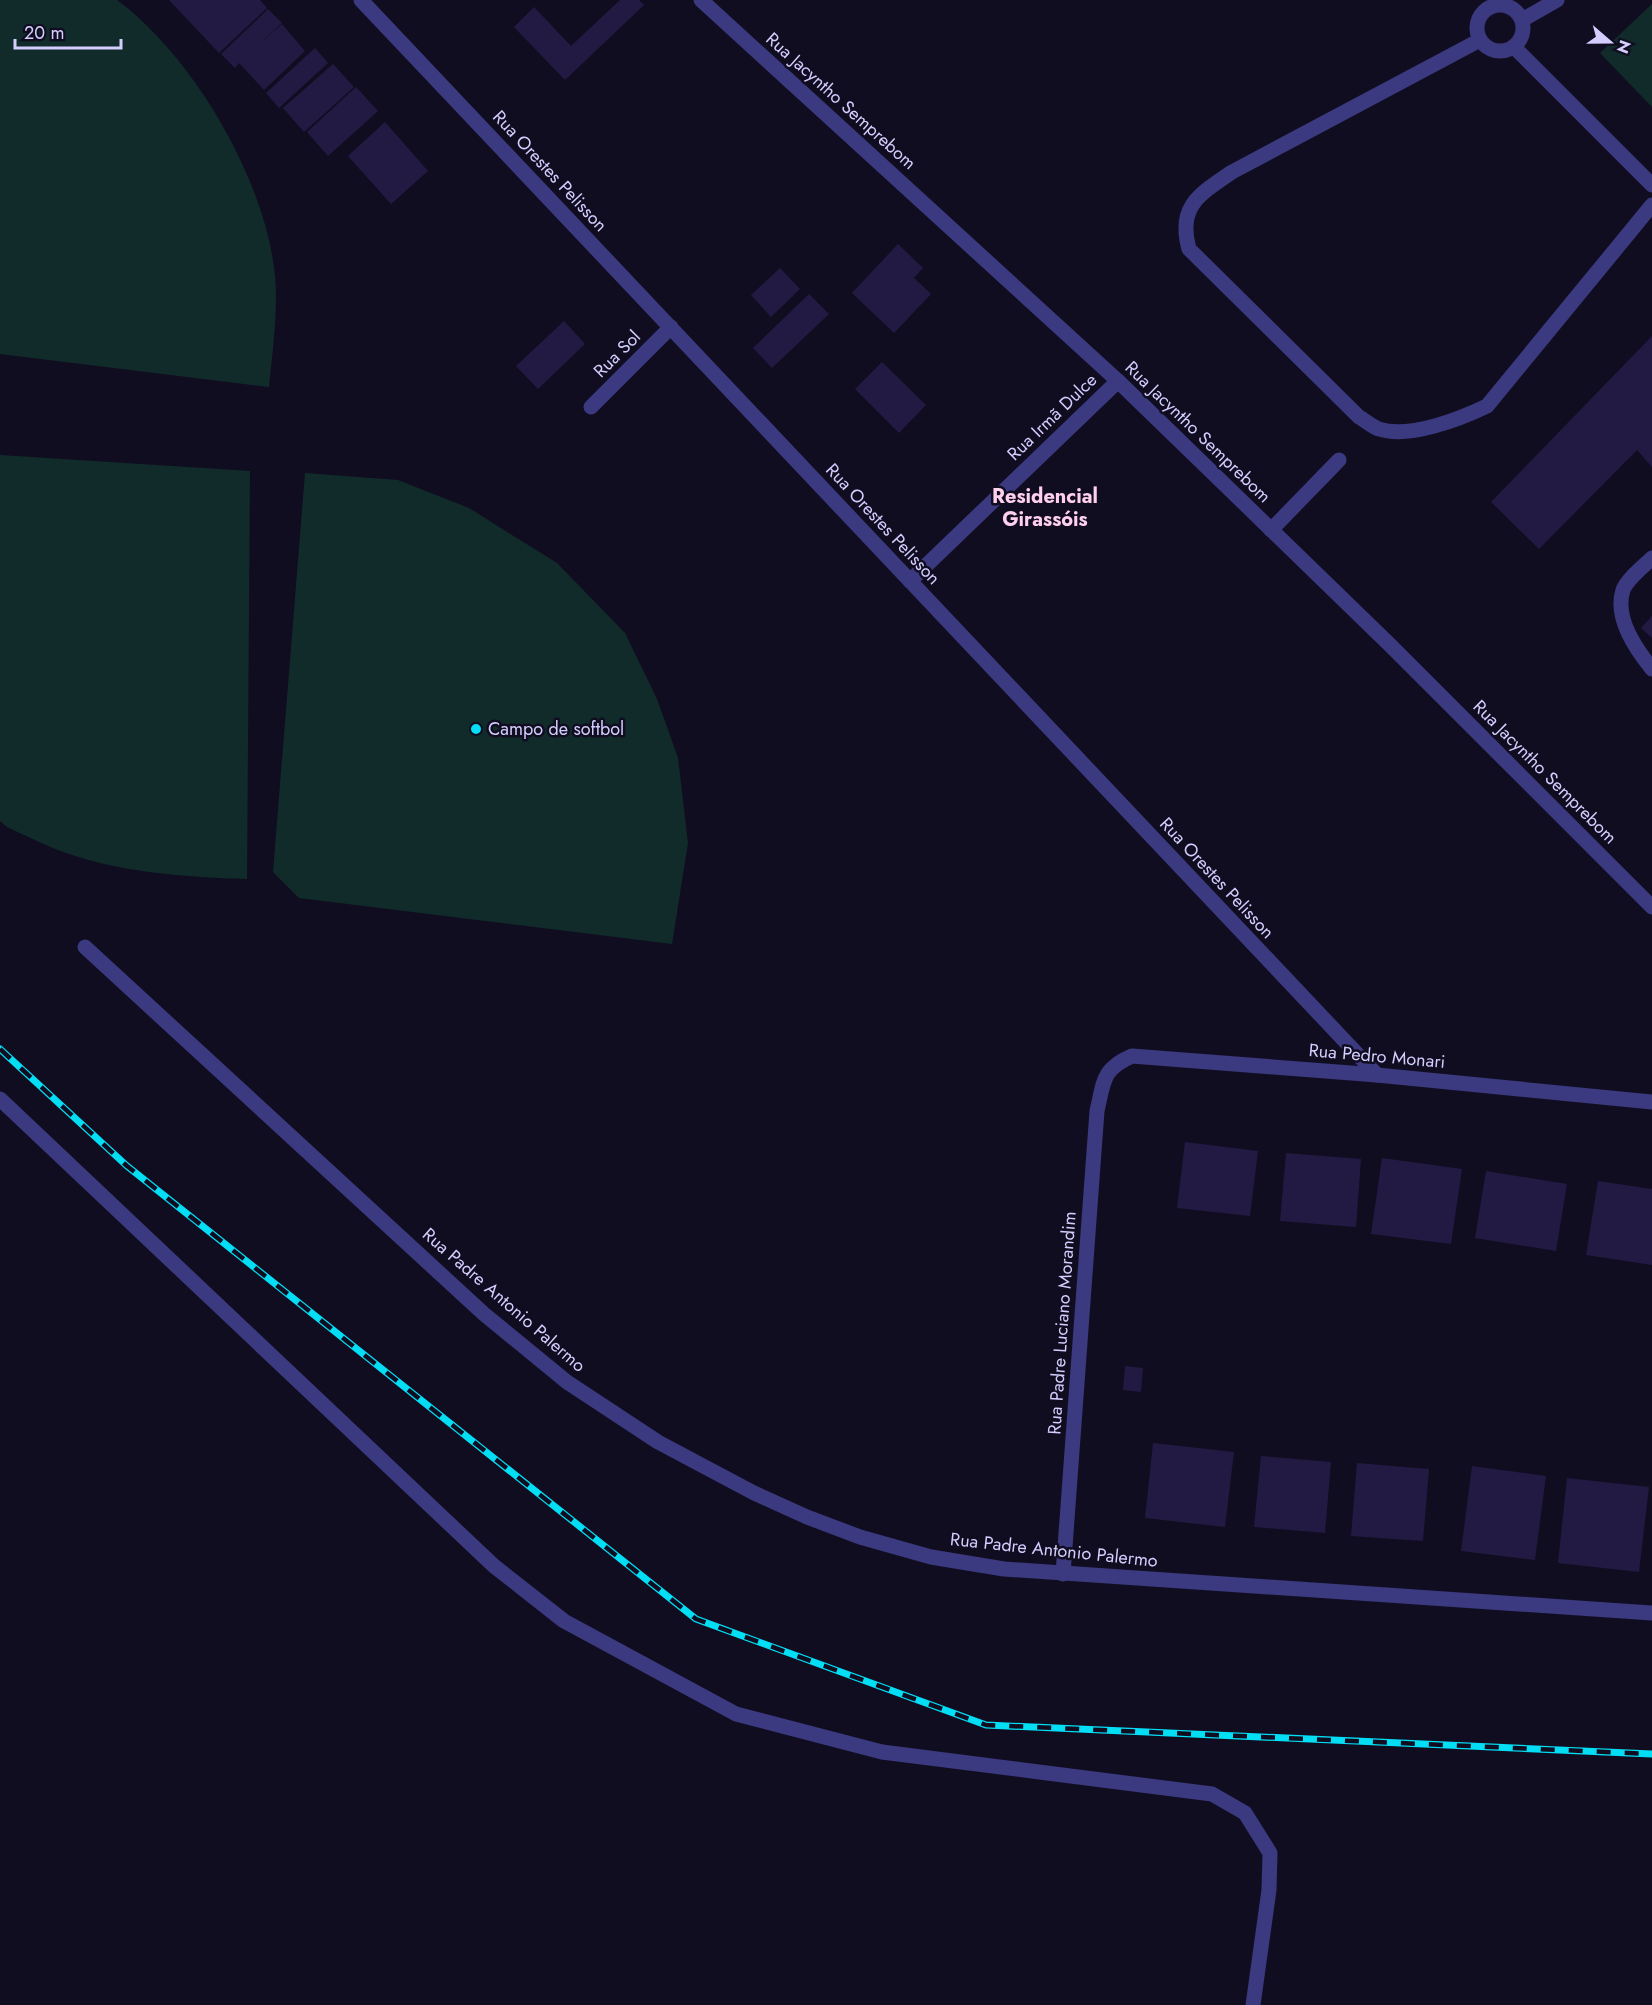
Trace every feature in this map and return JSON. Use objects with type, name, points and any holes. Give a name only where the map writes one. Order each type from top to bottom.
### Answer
[{"type":"street","name":"Rua Orestes Pelisson","points":[[361,0],[1377,1075]]},
{"type":"street","name":"Rua Jacyntho Semprebom","points":[[701,0],[1118,381],[1652,907]]},
{"type":"street","points":[[1522,20],[1557,0]]},
{"type":"street","points":[[1506,6],[1513,9],[1522,20],[1522,35],[1514,47],[1499,51],[1492,50],[1480,40],[1478,24],[1485,11],[1492,7],[1506,6]]},
{"type":"street","points":[[1480,40],[1232,172],[1207,189],[1190,207],[1184,229],[1189,249],[1359,417],[1379,429],[1406,430],[1464,417],[1486,406],[1652,205]]},
{"type":"street","points":[[1514,47],[1652,185]]},
{"type":"street","name":"Rua Sol","points":[[591,407],[671,327]]},
{"type":"street","name":"Rua Irmã Dulce","points":[[910,581],[1118,381]]},
{"type":"street","points":[[1271,530],[1339,460]]},
{"type":"street","points":[[1652,558],[1624,589],[1622,602],[1629,635],[1652,669]]},
{"type":"street","name":"Rua Padre Antonio Palermo","points":[[86,947],[484,1314],[567,1382],[658,1442],[754,1493],[860,1537],[930,1557],[1063,1574],[1652,1613]]},
{"type":"street","name":"Rua Pedro Monari","points":[[1105,1075],[1115,1063],[1132,1056],[1377,1075],[1652,1101]]},
{"type":"street","name":"Rua Padre Luciano Morandim","points":[[1063,1574],[1097,1111],[1105,1075]]},
{"type":"street","points":[[0,1099],[494,1566],[564,1621],[736,1714],[882,1752],[1212,1794],[1245,1813],[1270,1853],[1269,1890],[1253,2005]]},
{"type":"green space","points":[[0,0],[117,0],[147,26],[176,57],[202,93],[247,174],[262,216],[272,257],[276,307],[269,387],[0,354]]},
{"type":"green space","points":[[1652,4],[1652,107],[1600,53]]},
{"type":"green space","points":[[0,455],[250,471],[247,879],[178,875],[88,860],[7,827],[0,821]]},
{"type":"green space","name":"Campo de softbol","points":[[305,473],[398,480],[469,508],[557,563],[625,633],[657,699],[678,758],[688,843],[672,944],[299,898],[273,872]]},
{"type":"building","points":[[169,0],[260,0],[267,8],[219,53]]},
{"type":"building","points":[[620,0],[639,0],[644,5],[565,80],[514,27],[534,7],[571,46]]},
{"type":"building","points":[[268,9],[282,23],[259,44],[282,24],[305,51],[264,90],[239,63],[235,68],[221,54]]},
{"type":"building","points":[[315,48],[328,63],[279,108],[266,93]]},
{"type":"building","points":[[333,64],[354,87],[304,132],[283,108]]},
{"type":"building","points":[[356,87],[378,111],[328,156],[307,132]]},
{"type":"building","points":[[385,122],[428,171],[391,204],[348,156]]},
{"type":"building","points":[[898,244],[923,268],[914,278],[931,294],[894,333],[852,293]]},
{"type":"building","points":[[780,268],[800,289],[771,317],[751,295]]},
{"type":"building","points":[[809,294],[829,314],[772,368],[753,348]]},
{"type":"building","points":[[564,321],[585,344],[538,389],[516,366]]},
{"type":"building","points":[[1652,336],[1652,467],[1637,450],[1539,549],[1491,502]]},
{"type":"building","points":[[882,362],[926,405],[899,433],[855,389]]},
{"type":"building","points":[[1652,616],[1652,638],[1641,628]]},
{"type":"building","points":[[1185,1142],[1258,1151],[1250,1216],[1177,1208]]},
{"type":"building","points":[[1286,1153],[1361,1159],[1356,1227],[1280,1221]]},
{"type":"building","points":[[1382,1158],[1462,1169],[1451,1244],[1371,1234]]},
{"type":"building","points":[[1486,1171],[1567,1184],[1556,1251],[1475,1238]]},
{"type":"building","points":[[1598,1181],[1652,1189],[1652,1265],[1586,1255]]},
{"type":"building","points":[[1125,1366],[1143,1368],[1141,1392],[1123,1390]]},
{"type":"building","points":[[1153,1443],[1234,1452],[1225,1527],[1145,1518]]},
{"type":"building","points":[[1261,1456],[1331,1462],[1325,1533],[1254,1527]]},
{"type":"building","points":[[1357,1463],[1429,1469],[1423,1541],[1351,1536]]},
{"type":"building","points":[[1472,1466],[1546,1476],[1535,1560],[1461,1551]]},
{"type":"building","points":[[1567,1478],[1649,1487],[1639,1572],[1558,1563]]},
{"type":"railway","points":[[0,1049],[127,1166],[696,1619],[986,1725],[1652,1754]]},
{"type":"place","name":"Campo de softbol","points":[[476,729]]},
{"type":"district","name":"Residencial Girassóis","points":[[1045,508]]}]
